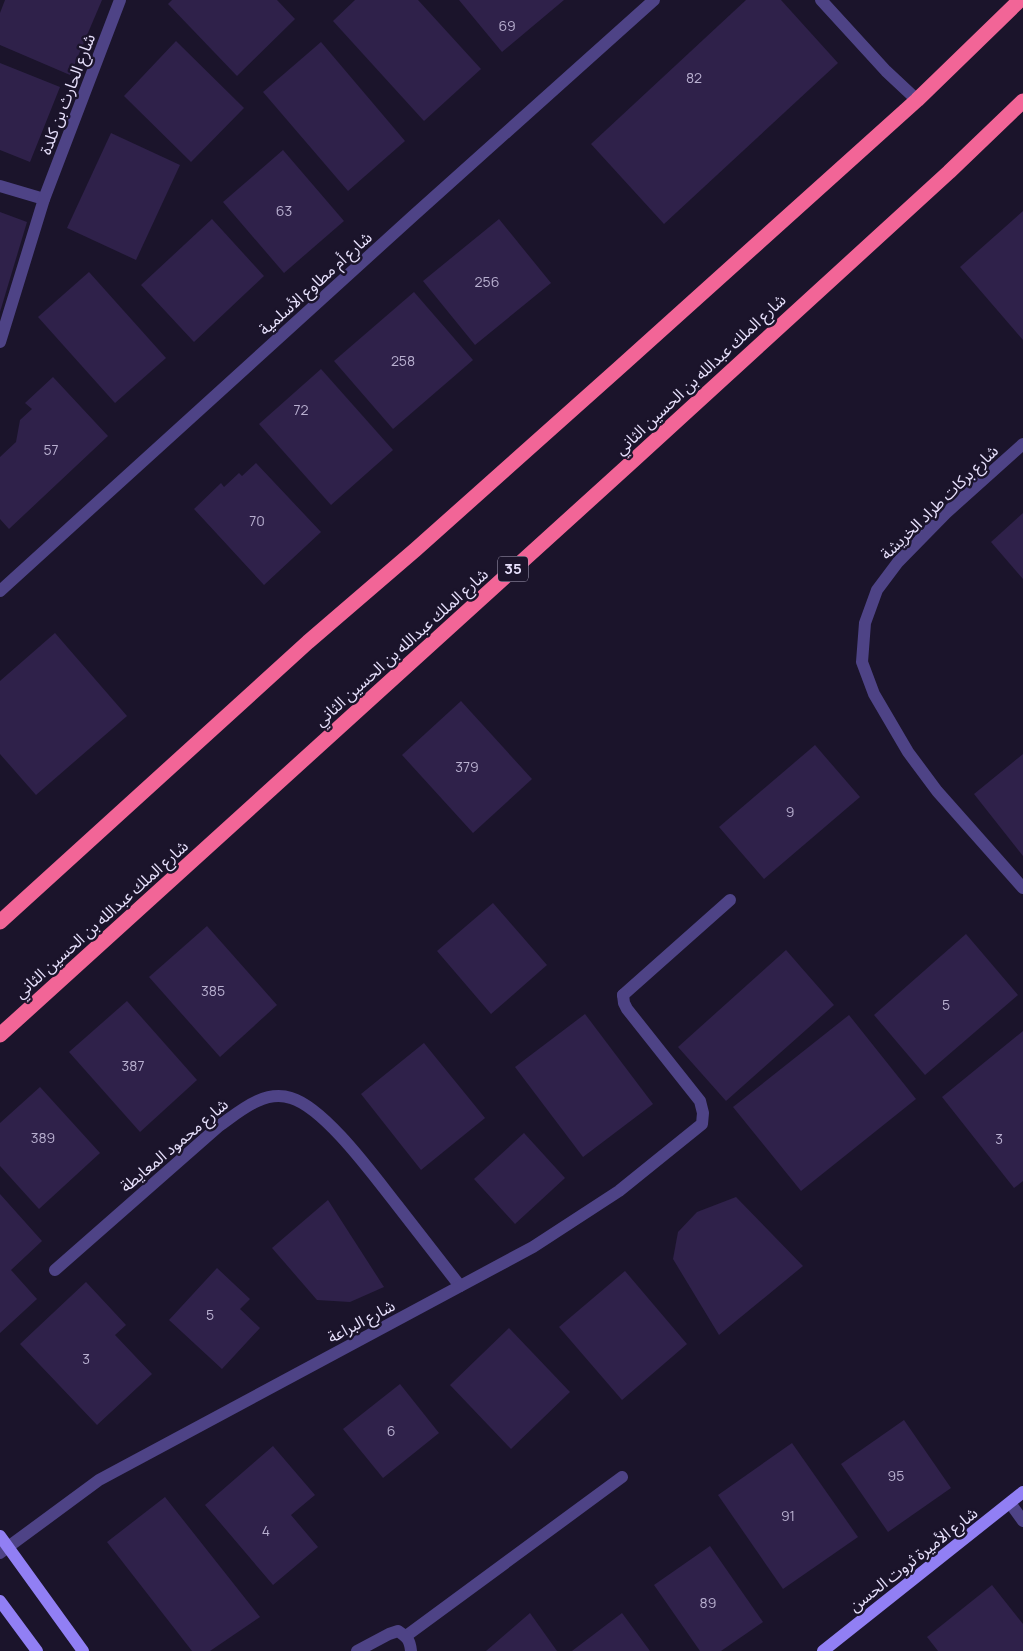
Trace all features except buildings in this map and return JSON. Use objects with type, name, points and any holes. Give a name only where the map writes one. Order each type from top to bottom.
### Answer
[{"type":"highway","points":[[0,922],[308,642],[416,550],[917,100],[1020,0]]},
{"type":"highway","name":"شارع الملك عبدالله بن الحسين الثاني","points":[[0,1035],[949,172],[1023,101]]},
{"type":"street","name":"شارع الحارث بن كلدة","points":[[0,342],[44,199],[120,0]]},
{"type":"street","name":"شارع أم مطاوع الأسلمية","points":[[0,591],[654,0]]},
{"type":"street","points":[[821,0],[886,71],[917,100]]},
{"type":"street","points":[[0,186],[44,199]]},
{"type":"street","name":"شارع بركات طراد الخريشة","points":[[1023,444],[946,513],[898,562],[877,590],[865,623],[862,662],[874,694],[908,752],[937,791],[1023,888]]},
{"type":"street","name":"شارع البراعة","points":[[4,1550],[107,1476],[533,1247],[619,1191],[702,1124],[703,1114],[700,1101],[627,1009],[623,995],[730,900]]},
{"type":"street","name":"شارع محمود المعايطة","points":[[55,1270],[219,1126],[242,1109],[261,1099],[290,1097],[305,1104],[329,1124],[372,1174],[460,1286]]},
{"type":"street","points":[[406,1636],[622,1477]]},
{"type":"street","name":"شارع الأميرة ثروت الحسن","points":[[823,1651],[1023,1492]]},
{"type":"street","points":[[1010,1504],[1023,1520]]},
{"type":"street","points":[[0,1536],[4,1550],[83,1651]]},
{"type":"street","points":[[0,1601],[37,1651]]},
{"type":"street","points":[[357,1651],[398,1631],[406,1636],[410,1642],[411,1651]]}]
